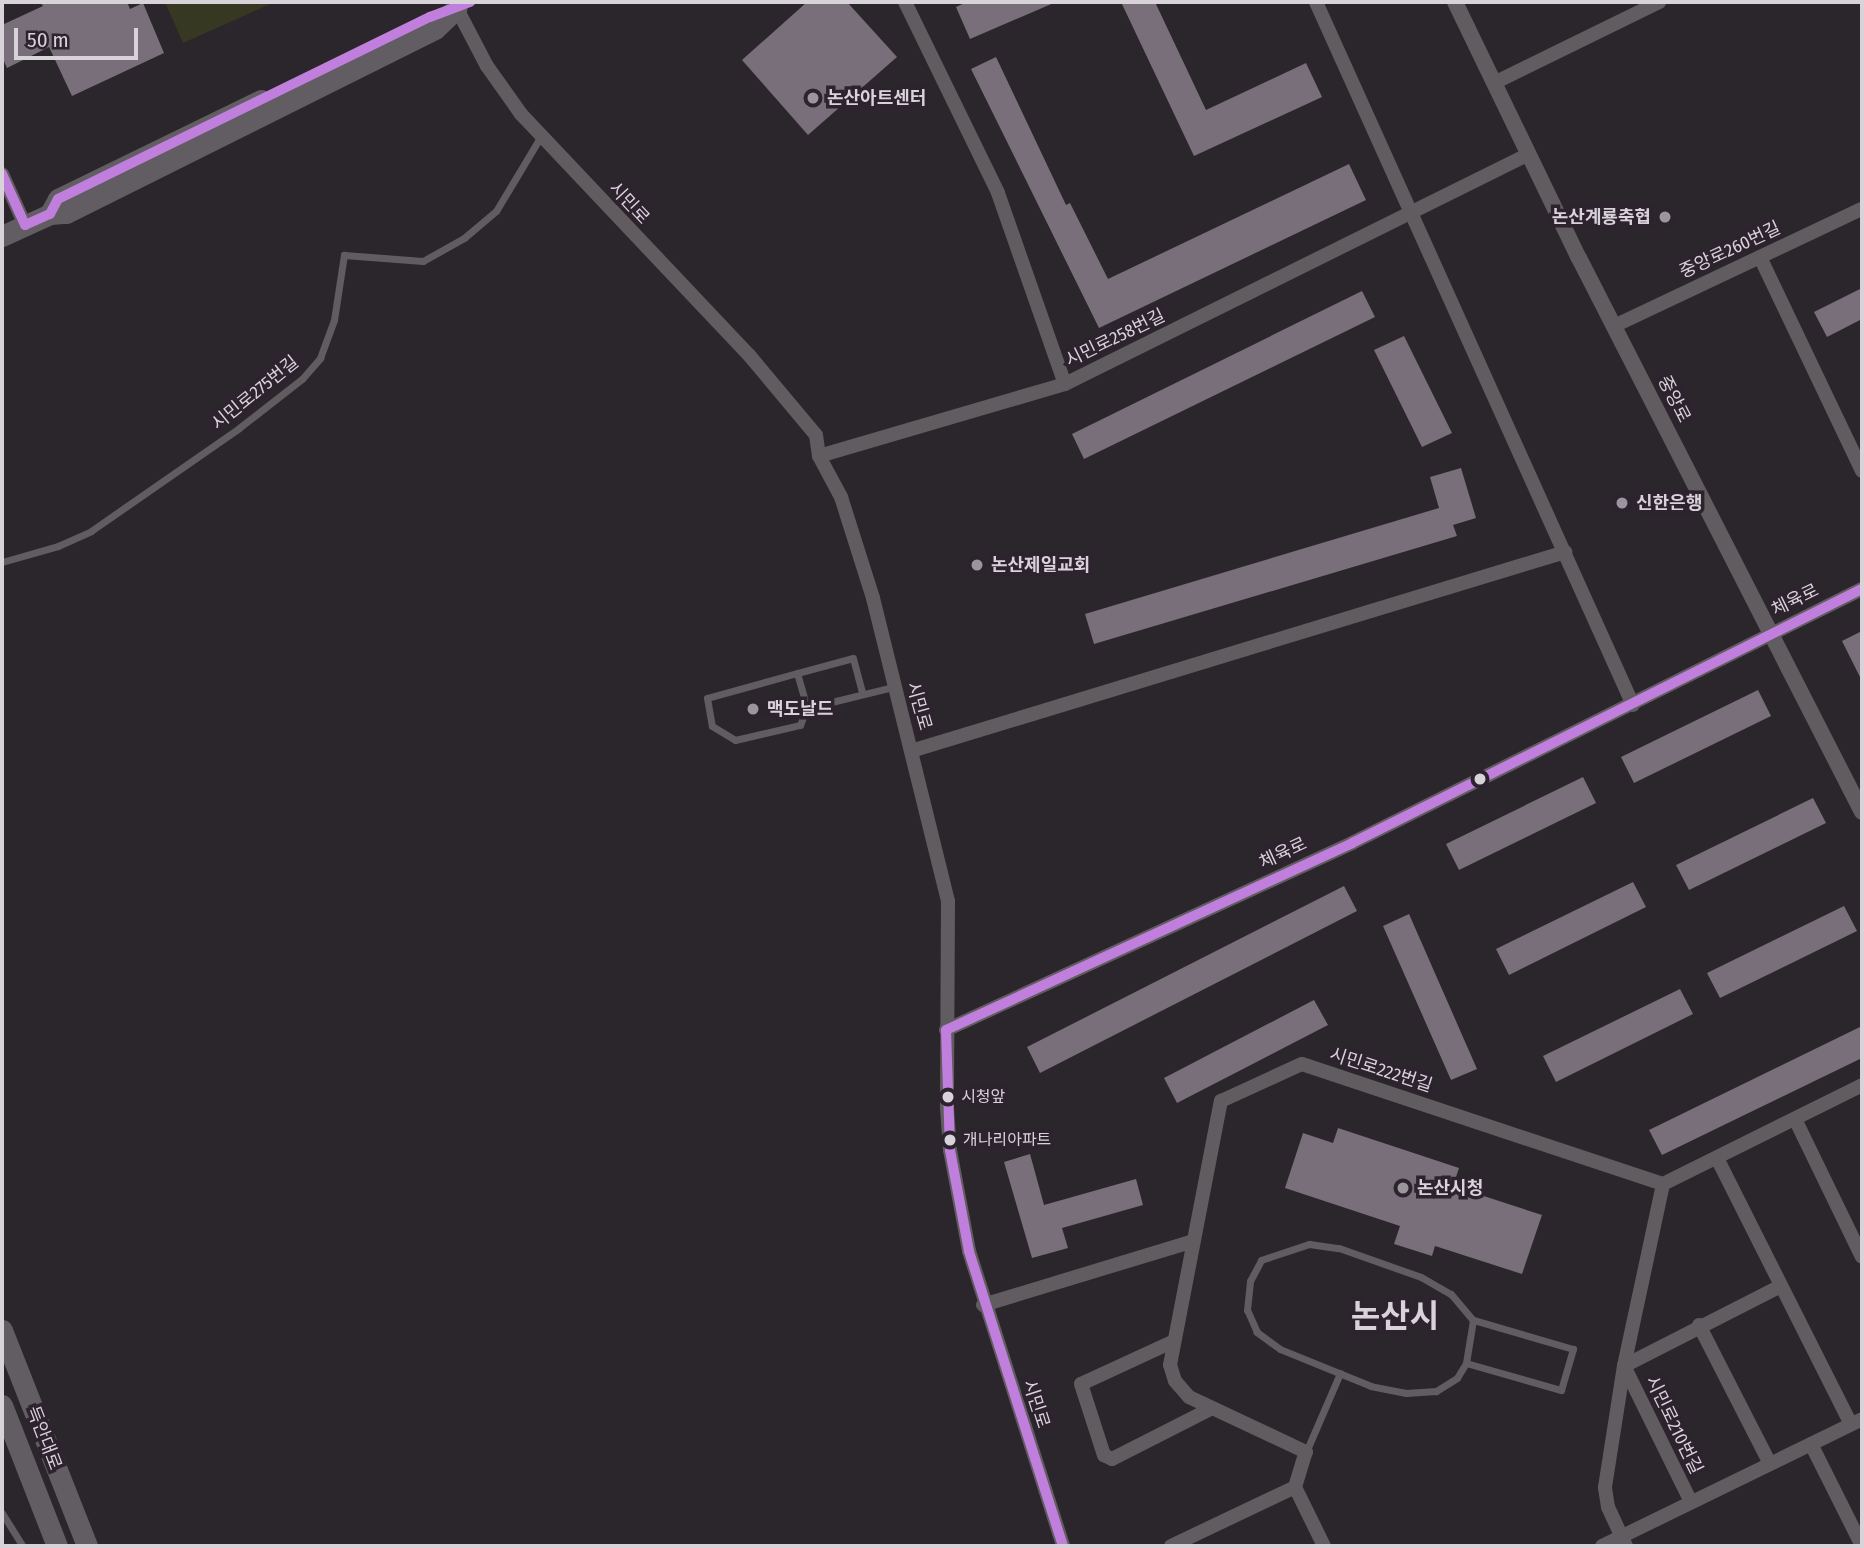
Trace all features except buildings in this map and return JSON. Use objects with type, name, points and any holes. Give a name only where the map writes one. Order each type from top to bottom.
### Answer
[{"type":"main road","points":[[2,236],[50,214],[58,199],[460,4]]},
{"type":"main road","name":"득안대로","points":[[2,1331],[87,1546]]},
{"type":"main road","name":"득안대로","points":[[2,1405],[57,1546]]},
{"type":"street","points":[[905,2],[998,193],[1065,384]]},
{"type":"street","points":[[1317,2],[1633,705]]},
{"type":"street","name":"중앙로","points":[[1455,2],[1614,326],[1774,632],[1862,812]]},
{"type":"street","points":[[1494,83],[1659,2]]},
{"type":"street","name":"시민로","points":[[460,4],[487,66],[541,136],[786,396],[816,435],[818,456],[845,509],[873,598],[948,901],[946,1030],[950,1150],[983,1305],[1063,1546]]},
{"type":"street","name":"시민로258번길","points":[[818,456],[1065,384],[1529,154]]},
{"type":"street","points":[[2,174],[25,225]]},
{"type":"street","name":"중앙로260번길","points":[[1614,326],[1862,209]]},
{"type":"street","points":[[1760,257],[1862,471]]},
{"type":"street","points":[[911,751],[1565,552]]},
{"type":"street","name":"체육로","points":[[946,1030],[1352,843],[1862,589]]},
{"type":"street","name":"시민로222번길","points":[[1190,1242],[1221,1101],[1302,1064],[1663,1184]]},
{"type":"street","points":[[1624,1542],[1608,1507],[1605,1487],[1624,1366],[1663,1184],[1862,1085]]},
{"type":"street","points":[[1795,1119],[1862,1257]]},
{"type":"street","name":"시민로210번길","points":[[1602,1546],[1624,1542],[1690,1502],[1856,1421],[1781,1286],[1717,1158]]},
{"type":"street","points":[[983,1305],[1190,1242],[1172,1342],[1170,1365],[1175,1381],[1189,1397],[1306,1452],[1295,1487],[1324,1546]]},
{"type":"street","name":"시민로210번길","points":[[1690,1502],[1624,1366],[1699,1325],[1781,1286]]},
{"type":"street","points":[[1699,1325],[1770,1464]]},
{"type":"street","points":[[1172,1342],[1081,1384],[1104,1455],[1112,1459],[1212,1408]]},
{"type":"street","points":[[1811,1444],[1857,1524],[1862,1546]]},
{"type":"street","points":[[1171,1546],[1295,1487]]},
{"type":"lane","name":"시민로275번길","points":[[2,562],[58,546],[91,531],[239,428],[302,379],[320,358],[334,320],[344,255],[423,261],[464,238],[496,211],[541,136]]},
{"type":"lane","points":[[797,673],[807,708],[800,725],[735,740],[712,726],[707,698],[797,673],[853,658],[862,692]]},
{"type":"lane","points":[[807,708],[862,692],[893,687]]},
{"type":"lane","points":[[1466,1363],[1561,1390],[1573,1349],[1473,1320],[1451,1294],[1421,1277],[1339,1248],[1309,1244],[1283,1249],[1261,1260],[1250,1281],[1247,1310],[1257,1332],[1280,1349],[1340,1373],[1406,1393],[1436,1391],[1457,1378],[1466,1363],[1473,1320]]},
{"type":"lane","points":[[1306,1452],[1340,1373]]},
{"type":"lane","points":[[2,1513],[23,1546]]},
{"type":"green space","points":[[165,2],[275,2],[183,43]]},
{"type":"transit line","points":[[2,174],[25,225],[50,214],[58,199],[430,17],[470,2]]},
{"type":"transit line","points":[[1063,1546],[969,1251],[950,1150],[946,1030],[1352,843],[1862,589]]},
{"type":"place","name":"논산아트센터","points":[[813,98]]},
{"type":"place","name":"논산계룡축협","points":[[1665,217]]},
{"type":"place","name":"신한은행","points":[[1622,503]]},
{"type":"place","name":"논산제일교회","points":[[977,565]]},
{"type":"place","name":"맥도날드","points":[[753,709]]},
{"type":"place","name":"시청앞","points":[[948,1097]]},
{"type":"place","name":"개나리아파트","points":[[950,1140]]},
{"type":"place","name":"논산시청","points":[[1403,1188]]},
{"type":"district","name":"논산시","points":[[1395,1316]]}]
